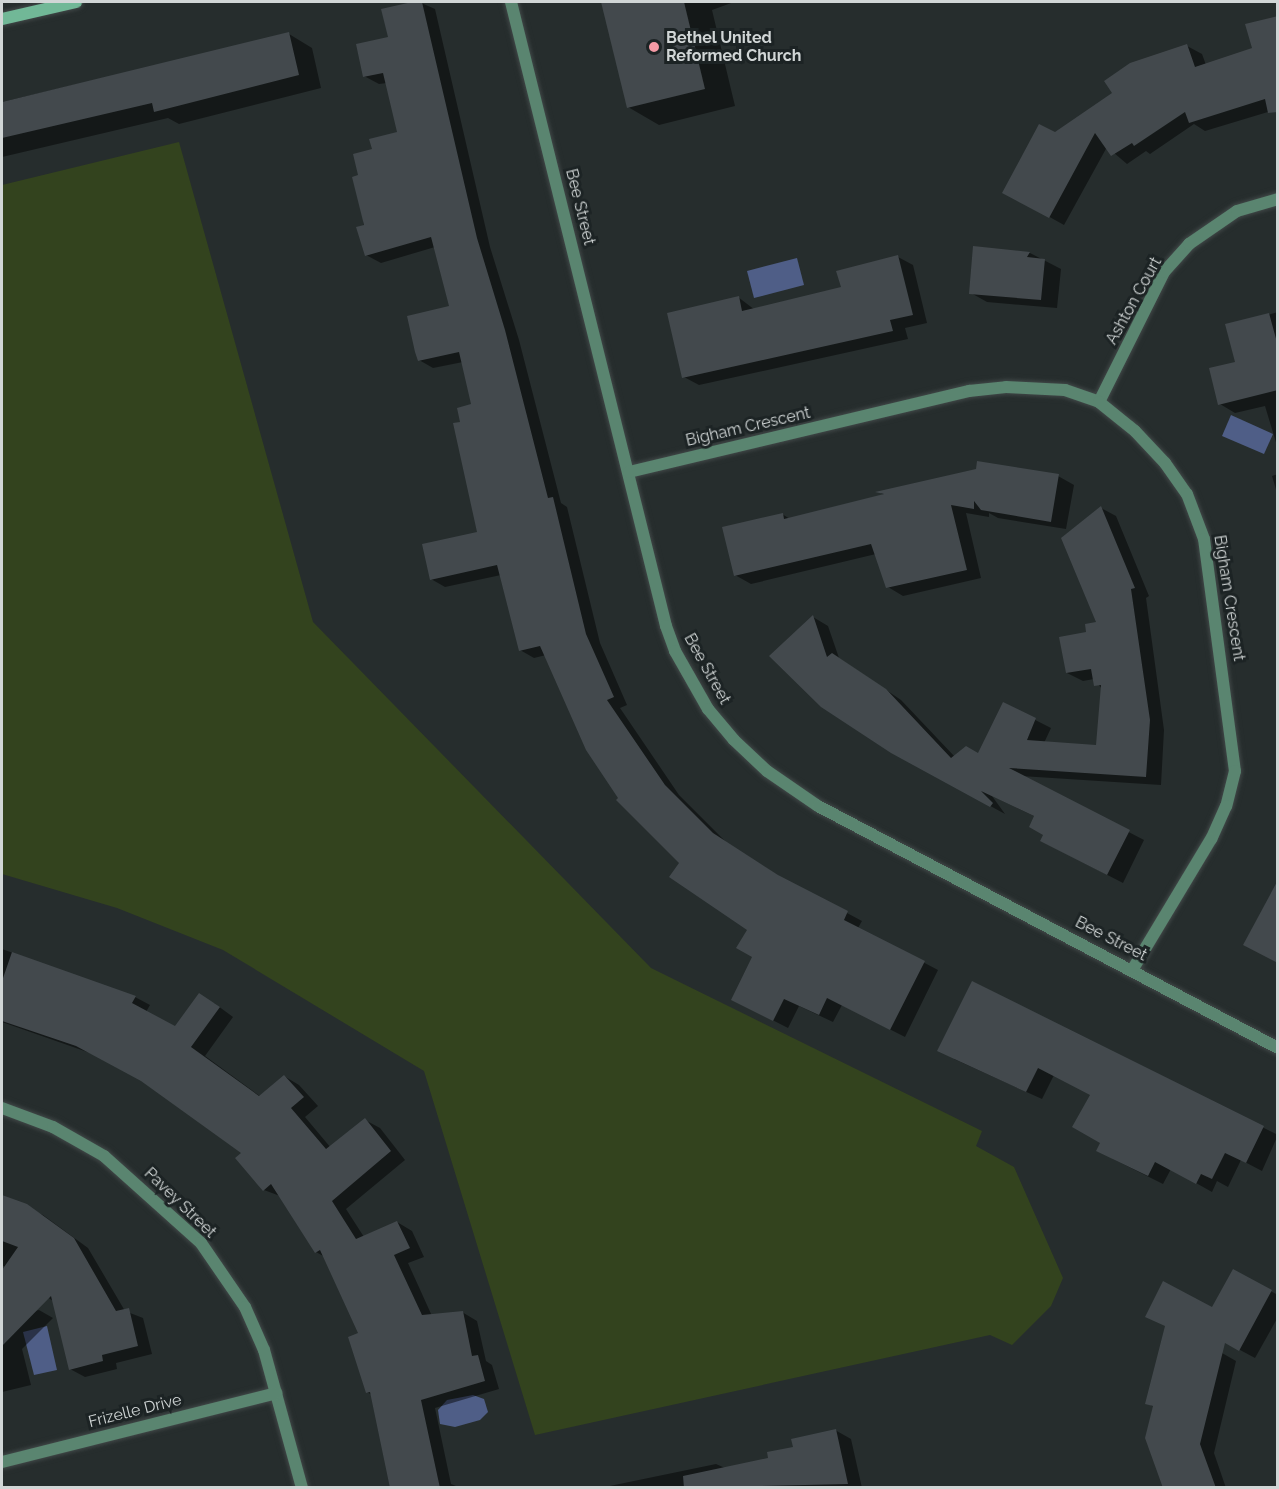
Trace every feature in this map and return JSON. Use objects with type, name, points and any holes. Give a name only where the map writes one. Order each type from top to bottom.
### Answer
[{"type":"street","points":[[2,19],[76,2]]},
{"type":"street","name":"Bee Street","points":[[511,2],[675,651],[708,709],[734,740],[779,782],[821,808],[1133,969],[1278,1048]]},
{"type":"street","name":"Ashton Court","points":[[1099,402],[1164,272],[1189,244],[1237,210],[1278,200]]},
{"type":"street","name":"Bigham Crescent","points":[[629,472],[969,391],[1006,387],[1065,390],[1099,402],[1135,431],[1166,464],[1197,519],[1222,656],[1235,760],[1226,806],[1211,839],[1133,969]]},
{"type":"street","name":"Pavey Street","points":[[2,1108],[53,1127],[104,1156],[201,1243],[245,1307],[264,1350],[302,1488]]},
{"type":"street","name":"Frizelle Drive","points":[[2,1462],[276,1393]]},
{"type":"green space","points":[[179,142],[313,622],[651,968],[982,1131],[976,1146],[1014,1167],[1063,1278],[1051,1306],[1012,1345],[990,1335],[535,1435],[424,1071],[223,950],[117,908],[2,874],[2,185]]},
{"type":"water","points":[[797,258],[804,285],[754,298],[747,271]]},
{"type":"water","points":[[1231,415],[1273,434],[1264,454],[1222,436]]},
{"type":"water","points":[[47,1326],[57,1370],[34,1375],[23,1332]]},
{"type":"water","points":[[473,1395],[484,1399],[488,1412],[480,1420],[455,1427],[440,1424],[438,1410],[447,1400]]},
{"type":"building","points":[[422,2],[477,238],[505,330],[548,498],[553,497],[586,634],[614,697],[607,700],[665,785],[713,833],[778,875],[848,911],[844,920],[925,961],[890,1030],[827,998],[819,1015],[784,999],[773,1021],[731,1000],[752,957],[736,948],[747,930],[669,877],[679,863],[616,800],[618,798],[586,750],[540,646],[519,651],[497,565],[430,580],[422,544],[477,532],[453,423],[460,422],[457,408],[471,404],[459,352],[418,361],[415,352],[407,316],[449,306],[431,237],[365,256],[356,227],[364,225],[352,177],[358,175],[353,154],[372,149],[369,139],[397,132],[383,73],[363,77],[356,44],[388,37],[381,9]]},
{"type":"building","name":"Bethel United Reformed Church","points":[[601,2],[684,2],[705,89],[627,108]]},
{"type":"building","points":[[1278,16],[1278,112],[1268,113],[1265,99],[1189,123],[1185,112],[1134,146],[1132,143],[1111,156],[1095,133],[1049,218],[1002,193],[1039,124],[1055,132],[1112,93],[1104,81],[1130,63],[1187,44],[1195,67],[1252,48],[1245,24]]},
{"type":"building","points":[[289,32],[299,75],[154,112],[152,103],[2,138],[2,102]]},
{"type":"building","points":[[973,246],[1030,252],[1027,257],[1045,259],[1041,300],[969,294]]},
{"type":"building","points":[[898,255],[913,315],[890,320],[893,331],[682,378],[667,313],[739,296],[742,311],[841,287],[836,271]]},
{"type":"building","points":[[1269,313],[1278,346],[1278,390],[1218,405],[1209,368],[1235,362],[1225,324]]},
{"type":"building","points":[[977,461],[1059,474],[1051,522],[981,510],[974,501],[974,509],[951,505],[967,570],[886,588],[871,544],[734,576],[722,527],[783,513],[784,519],[884,494],[875,492],[976,469]]},
{"type":"building","points":[[1101,506],[1135,588],[1131,589],[1150,720],[1146,777],[1009,768],[1130,830],[1107,875],[1040,841],[1043,835],[1029,827],[1034,816],[981,791],[993,803],[990,807],[891,753],[821,707],[769,656],[813,615],[827,657],[832,653],[886,689],[951,758],[966,746],[978,753],[1003,702],[1036,718],[1027,740],[1096,745],[1101,685],[1094,686],[1091,669],[1066,673],[1059,637],[1086,632],[1085,624],[1096,622],[1061,538]]},
{"type":"building","points":[[1278,880],[1278,963],[1243,945]]},
{"type":"building","points":[[12,952],[136,996],[132,1003],[175,1026],[199,993],[220,1007],[191,1047],[259,1096],[284,1075],[304,1097],[291,1108],[326,1149],[365,1118],[391,1151],[332,1201],[356,1239],[397,1221],[410,1248],[394,1255],[422,1315],[463,1311],[472,1356],[478,1355],[485,1381],[421,1400],[440,1488],[390,1488],[370,1392],[366,1393],[348,1337],[358,1333],[320,1250],[315,1253],[271,1184],[263,1191],[235,1158],[241,1153],[141,1081],[76,1046],[2,1021],[2,981]]},
{"type":"building","points":[[972,981],[1264,1126],[1246,1163],[1225,1153],[1212,1179],[1201,1174],[1196,1184],[1155,1162],[1148,1176],[1096,1151],[1100,1143],[1072,1127],[1090,1095],[1038,1068],[1026,1092],[937,1051]]},
{"type":"building","points":[[2,1195],[27,1204],[74,1238],[116,1311],[129,1308],[138,1346],[102,1355],[103,1361],[69,1370],[51,1296],[2,1346],[2,1270],[18,1247],[2,1241]]},
{"type":"building","points":[[1233,1269],[1272,1290],[1239,1351],[1225,1343],[1200,1444],[1216,1488],[1163,1488],[1145,1438],[1153,1406],[1145,1404],[1165,1326],[1145,1317],[1163,1281],[1212,1307]]},
{"type":"building","points":[[836,1429],[848,1484],[684,1488],[683,1476],[768,1458],[767,1452],[793,1447],[791,1439]]},
{"type":"place","name":"Bethel United Reformed Church","points":[[654,47]]}]
